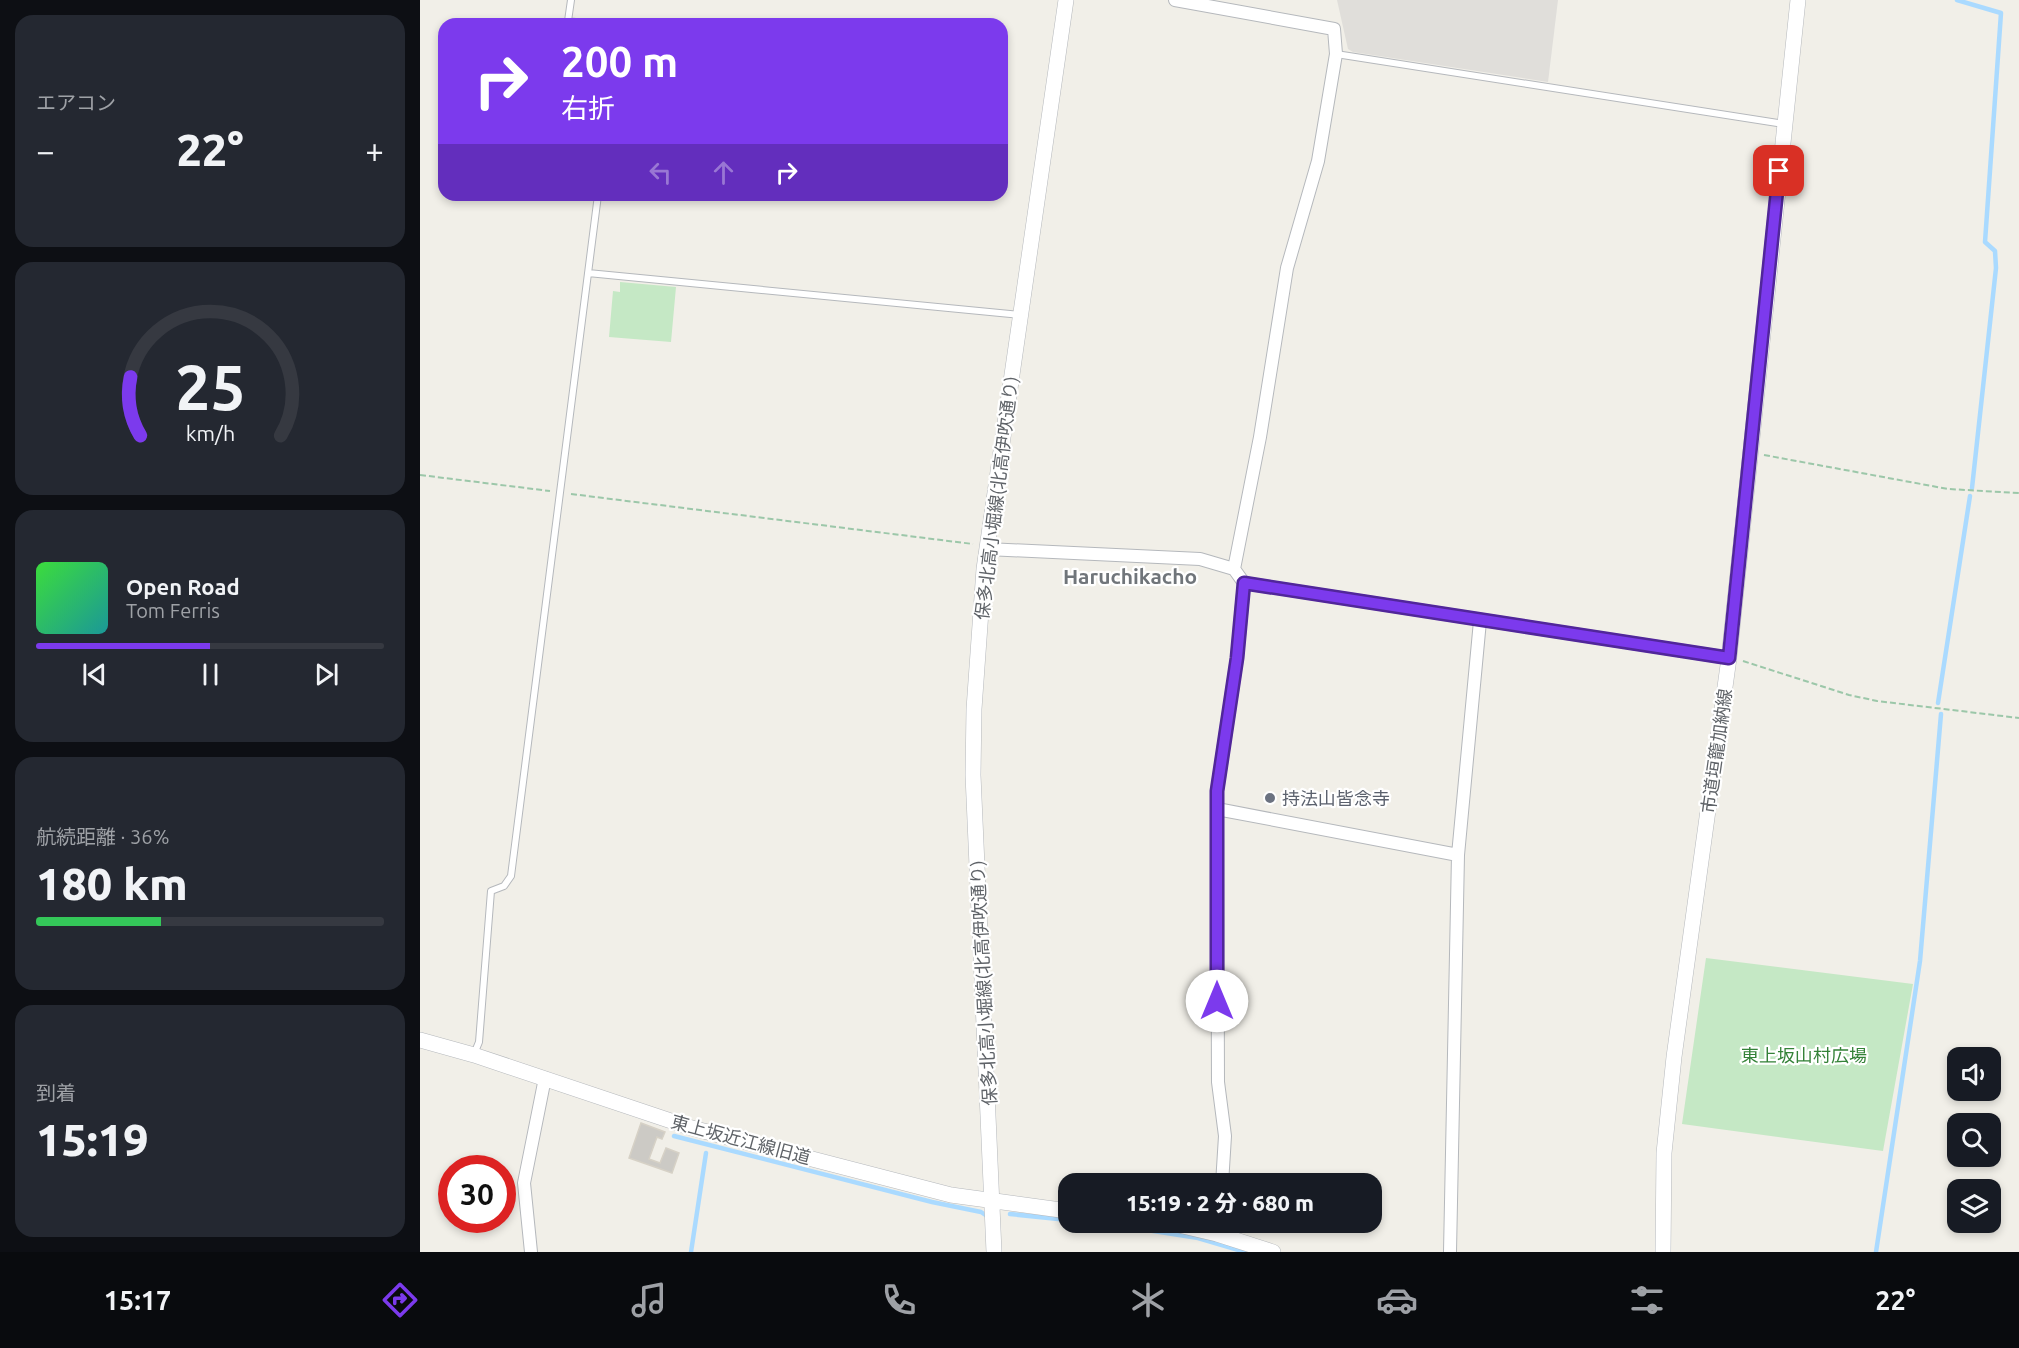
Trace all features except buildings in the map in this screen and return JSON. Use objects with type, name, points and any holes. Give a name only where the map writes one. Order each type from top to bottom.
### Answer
[{"type":"street","name":"保多北高小堀線(北高伊吹通り)","points":[[994,1252],[994,1202],[973,775],[974,709],[987,549],[1066,0]]},
{"type":"street","points":[[1176,0],[1334,29],[1336,54],[1318,161],[1287,268],[1260,437],[1234,569]]},
{"type":"street","name":"市道垣籠加納線","points":[[1663,1252],[1664,1153],[1674,1057],[1729,658],[1798,0]]},
{"type":"street","points":[[987,549],[1200,559],[1234,569],[1244,583],[1237,658],[1217,791],[1218,1082],[1225,1136],[1223,1173]]},
{"type":"street","points":[[1244,583],[1729,658]]},
{"type":"street","points":[[1450,1252],[1458,855],[1480,621]]},
{"type":"street","points":[[1217,809],[1458,855]]},
{"type":"street","name":"東上坂近江線旧道","points":[[420,1040],[474,1055],[692,1128],[951,1195],[1058,1210]]},
{"type":"street","points":[[531,1252],[524,1183],[545,1078]]},
{"type":"street","points":[[1229,1233],[1273,1252]]},
{"type":"lane","points":[[568,18],[571,0]]},
{"type":"lane","points":[[1336,54],[1784,124]]},
{"type":"lane","points":[[474,1055],[479,1042],[491,891],[504,886],[511,876],[597,201]]},
{"type":"lane","points":[[588,273],[1021,315]]},
{"type":"path","points":[[1750,453],[1948,489],[2019,493]]},
{"type":"path","points":[[420,475],[971,543],[987,549]]},
{"type":"path","points":[[1729,658],[1877,701],[2019,718]]},
{"type":"shaded area","points":[[1337,0],[1558,0],[1548,82],[1353,52],[1348,49]]},
{"type":"green space","points":[[620,282],[676,287],[671,342],[609,337],[613,291],[620,292]]},
{"type":"green space","name":"東上坂山村広場","points":[[1706,958],[1913,984],[1883,1151],[1682,1124]]},
{"type":"waterway","points":[[1957,0],[2001,13],[1985,242],[1995,251],[1996,268],[1972,488]]},
{"type":"waterway","points":[[1938,703],[1970,496]]},
{"type":"waterway","points":[[1876,1252],[1920,961],[1941,714]]},
{"type":"waterway","points":[[674,1136],[932,1202],[981,1212],[987,1216]]},
{"type":"waterway","points":[[691,1252],[706,1153]]},
{"type":"waterway","points":[[1010,1214],[1058,1219]]},
{"type":"waterway","points":[[1166,1233],[1198,1238],[1245,1252]]},
{"type":"place","name":"持法山皆念寺","points":[[1270,798]]},
{"type":"district","name":"Haruchikacho","points":[[1130,576]]},
{"type":"route","points":[[1217,1001],[1217,791],[1237,658],[1244,583],[1729,658],[1779,171]]}]
